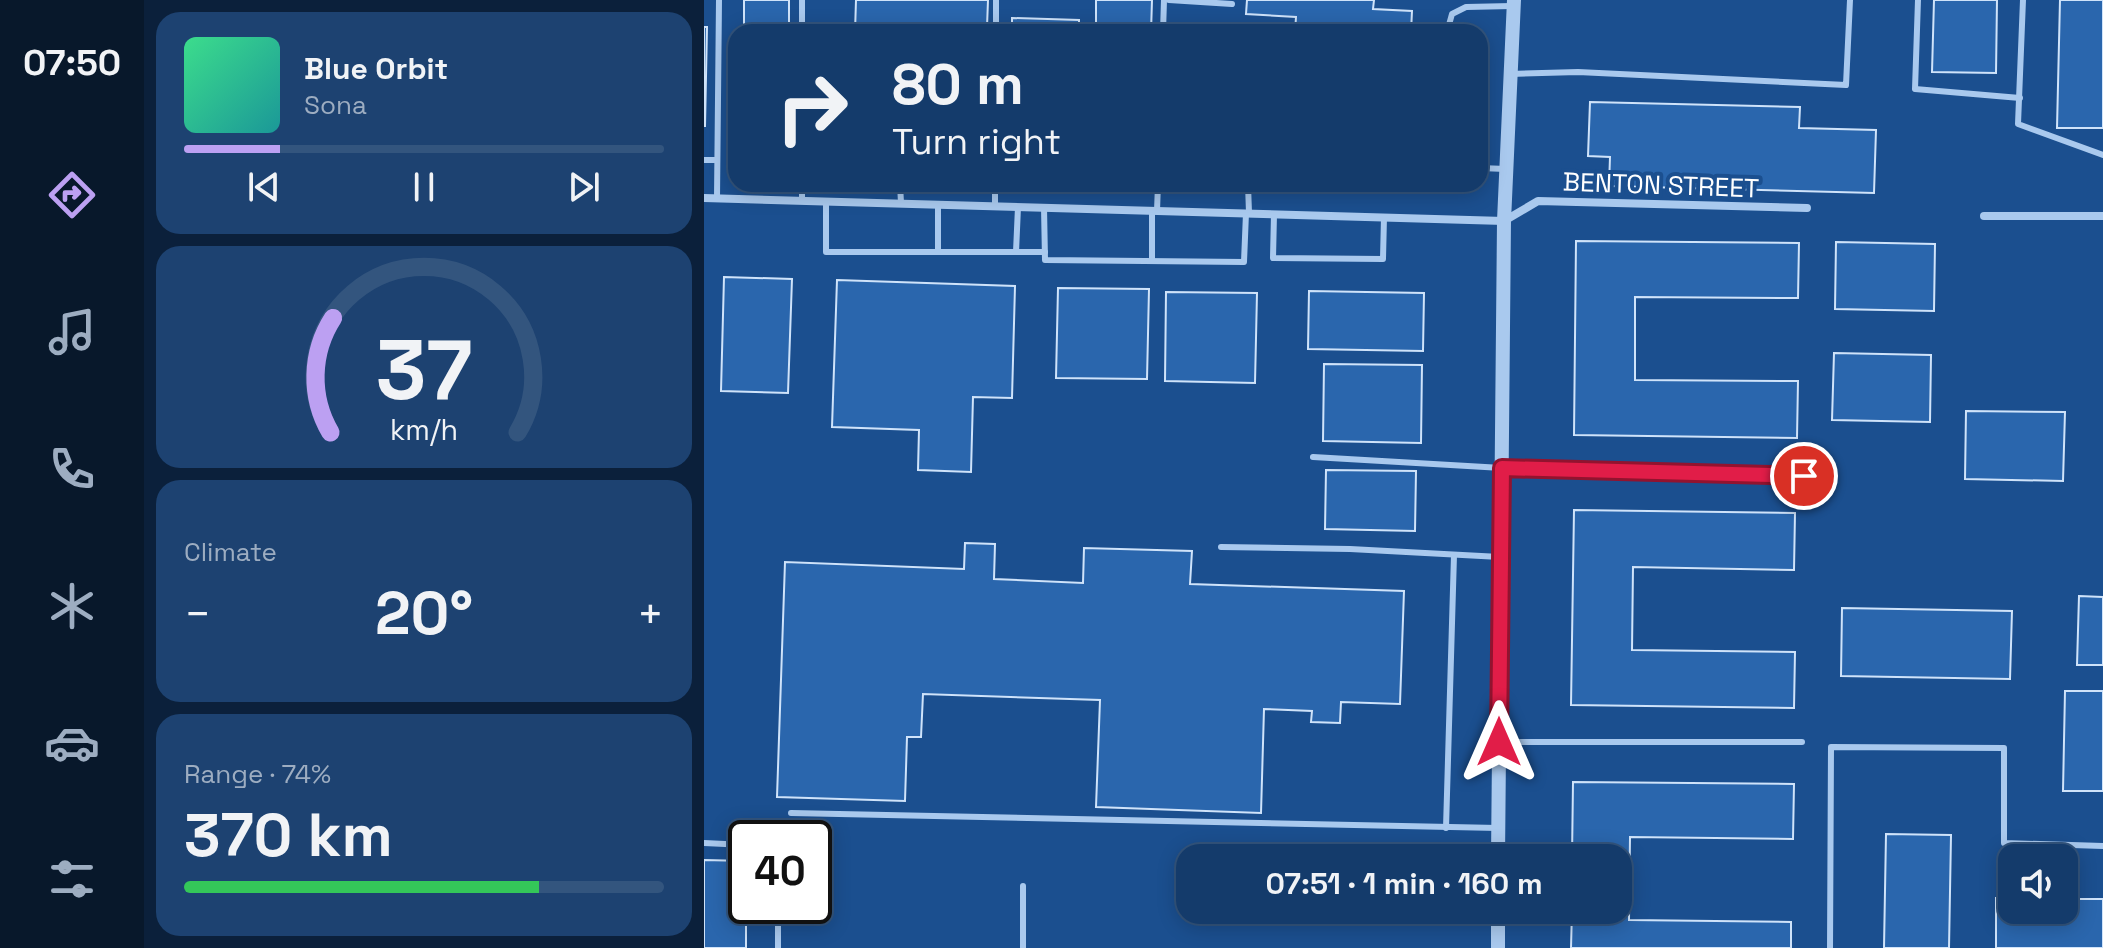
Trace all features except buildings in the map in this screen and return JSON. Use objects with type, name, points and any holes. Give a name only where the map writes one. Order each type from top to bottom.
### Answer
[{"type":"street","points":[[1498,844],[1504,221],[1514,3]]},
{"type":"street","points":[[704,198],[1504,221]]},
{"type":"street","name":"BENTON STREET","points":[[1504,221],[1538,201],[1807,208]]},
{"type":"street","points":[[1984,216],[2103,216]]},
{"type":"street","points":[[1498,924],[1498,948]]},
{"type":"lane","points":[[717,198],[719,0]]},
{"type":"lane","points":[[802,0],[802,24]]},
{"type":"lane","points":[[996,0],[996,24]]},
{"type":"lane","points":[[1164,24],[1166,0],[1232,4]]},
{"type":"lane","points":[[1510,74],[1578,72],[1846,85],[1850,0]]},
{"type":"lane","points":[[1918,0],[1915,89],[2020,98]]},
{"type":"lane","points":[[2023,0],[2018,124],[2103,155]]},
{"type":"lane","points":[[1449,24],[1452,14],[1466,7],[1514,3]]},
{"type":"lane","points":[[704,160],[717,160]]},
{"type":"lane","points":[[1488,168],[1506,169]]},
{"type":"lane","points":[[802,192],[802,201]]},
{"type":"lane","points":[[900,192],[901,203]]},
{"type":"lane","points":[[995,192],[995,206]]},
{"type":"lane","points":[[1152,261],[1157,192]]},
{"type":"lane","points":[[1044,207],[1045,260],[1244,262],[1248,192]]},
{"type":"lane","points":[[826,201],[826,252],[1045,252]]},
{"type":"lane","points":[[938,204],[938,252]]},
{"type":"lane","points":[[1016,252],[1018,207]]},
{"type":"lane","points":[[1274,214],[1273,258],[1383,259],[1384,217]]},
{"type":"lane","points":[[1313,457],[1502,468],[1804,476]]},
{"type":"lane","points":[[1221,547],[1350,549],[1500,557]]},
{"type":"lane","points":[[1446,828],[1454,555]]},
{"type":"lane","points":[[1499,742],[1802,742]]},
{"type":"lane","points":[[1830,948],[1831,747],[2004,748],[2004,843],[2103,846]]},
{"type":"lane","points":[[791,813],[1498,828]]},
{"type":"lane","points":[[704,843],[728,844]]},
{"type":"lane","points":[[1023,886],[1023,948]]},
{"type":"lane","points":[[778,924],[778,948]]},
{"type":"route","points":[[1499,742],[1502,468],[1804,476]]}]
